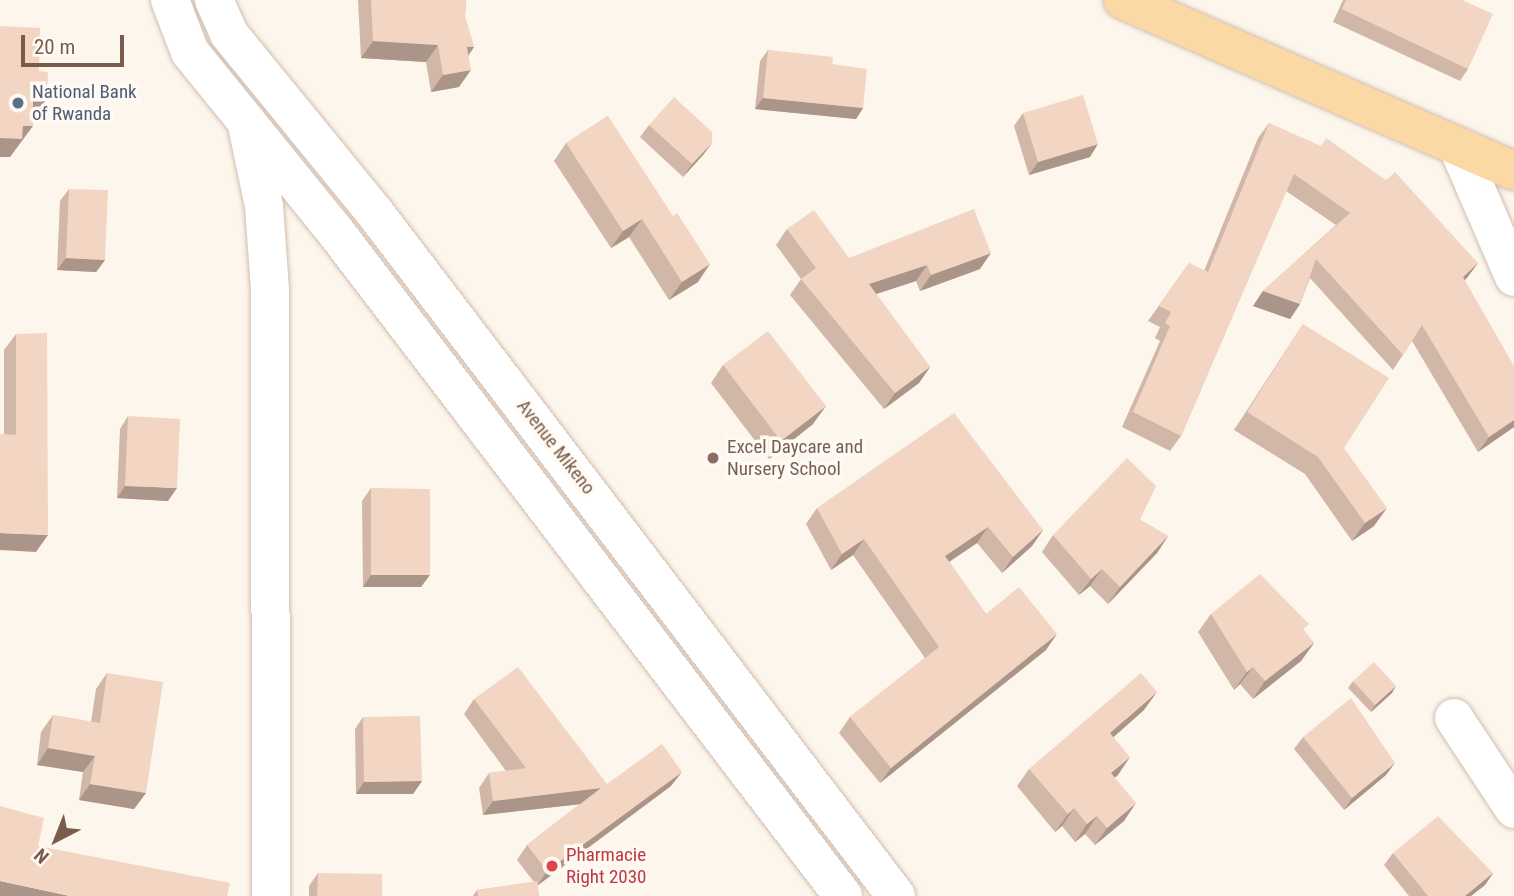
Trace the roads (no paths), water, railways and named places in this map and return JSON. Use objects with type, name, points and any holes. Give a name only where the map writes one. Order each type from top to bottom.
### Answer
[{"type":"main road","points":[[1123,0],[1461,152],[1514,171]]},
{"type":"street","points":[[170,0],[190,52],[315,208],[843,896]]},
{"type":"street","name":"Avenue Mikeno","points":[[214,0],[229,34],[367,204],[897,896]]},
{"type":"street","points":[[262,75],[246,121],[264,206],[270,316],[271,896]]},
{"type":"street","points":[[1461,152],[1514,277]]},
{"type":"street","points":[[264,206],[315,208],[367,204]]},
{"type":"street","points":[[1454,718],[1514,809]]},
{"type":"place","name":"National Bank of Rwanda","points":[[18,103]]},
{"type":"place","name":"Excel Daycare and Nursery School","points":[[713,458]]},
{"type":"place","name":"Pharmacie Right 2030","points":[[552,866]]}]
